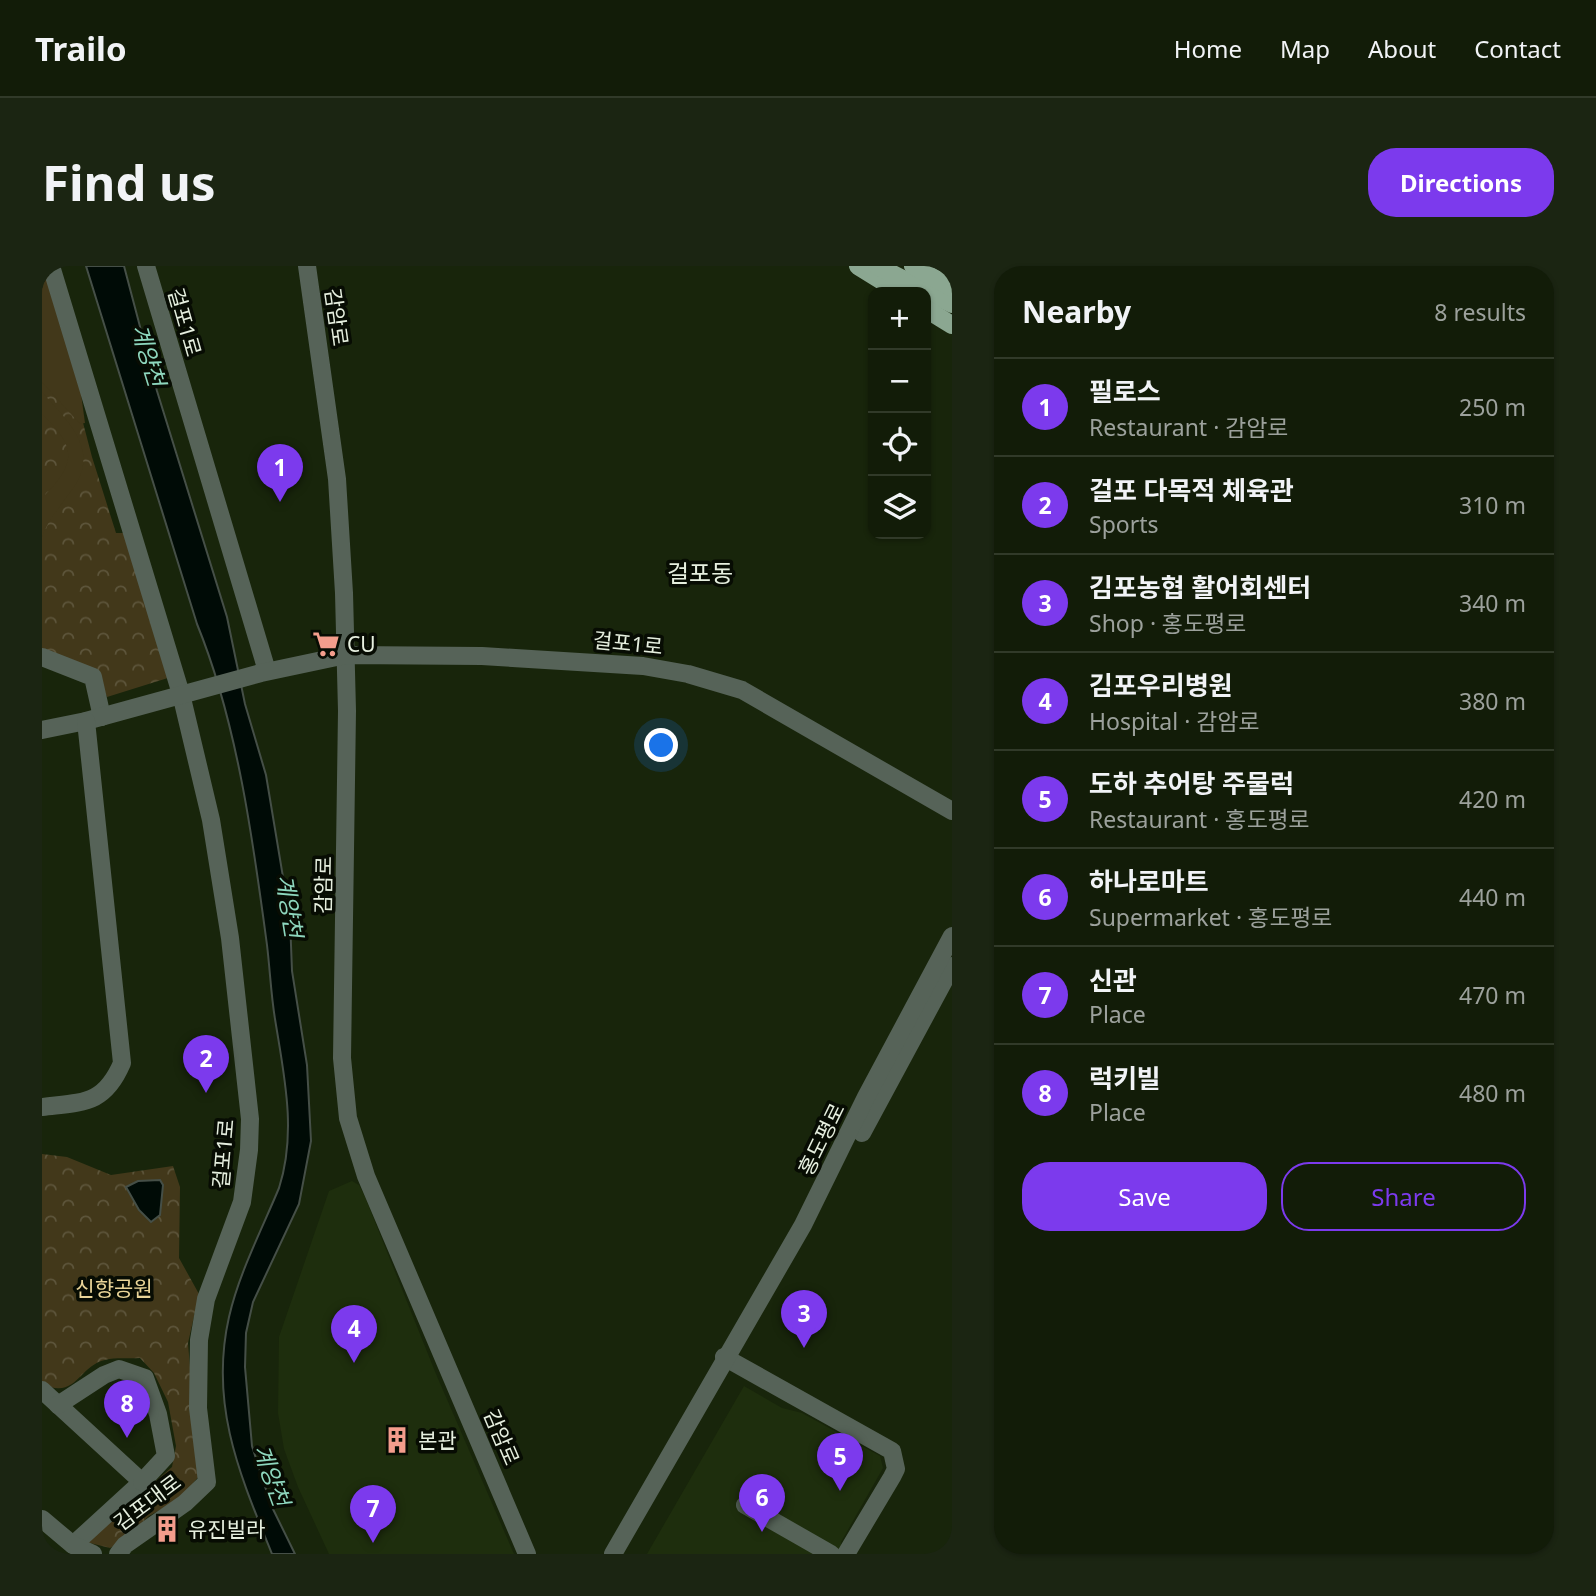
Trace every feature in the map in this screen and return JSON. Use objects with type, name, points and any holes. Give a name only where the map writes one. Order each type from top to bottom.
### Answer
[{"type":"main road","points":[[858,266],[892,287]]},
{"type":"main road","points":[[877,266],[952,304]]},
{"type":"main road","points":[[913,266],[952,288]]},
{"type":"main road","points":[[931,312],[952,325]]},
{"type":"street","points":[[51,266],[186,693]]},
{"type":"street","name":"걸포1로","points":[[146,266],[264,672]]},
{"type":"street","name":"감암로","points":[[307,266],[337,479],[346,655],[342,1058],[348,1118],[366,1176],[527,1554]]},
{"type":"street","name":"걸포1로","points":[[42,730],[94,719],[264,672],[346,655],[582,661],[643,666],[698,677],[742,691],[952,811]]},
{"type":"street","points":[[42,657],[93,677],[94,719],[122,1063],[105,1092],[93,1100],[42,1107]]},
{"type":"street","name":"걸포1로","points":[[186,693],[224,897],[250,1119],[242,1202],[206,1299],[199,1340],[198,1408],[207,1474],[204,1488]]},
{"type":"street","name":"홍도평로","points":[[625,1554],[803,1225],[866,1097],[952,936]]},
{"type":"street","name":"홍도평로","points":[[613,1554],[813,1228],[952,965]]},
{"type":"street","points":[[729,1361],[892,1451],[896,1469],[846,1554]]},
{"type":"street","points":[[58,1405],[104,1375],[119,1369],[145,1378],[158,1414],[166,1456],[142,1482],[73,1545]]},
{"type":"street","points":[[42,1390],[142,1482]]},
{"type":"street","name":"김포대로","points":[[118,1554],[125,1545],[204,1488]]},
{"type":"street","points":[[745,1505],[831,1554]]},
{"type":"street","points":[[42,1519],[73,1545],[93,1554]]},
{"type":"shaded area","points":[[86,266],[124,266],[157,391],[227,617],[245,704],[266,775],[290,919],[292,971],[307,1065],[311,1141],[299,1204],[253,1302],[246,1333],[245,1367],[252,1446],[271,1505],[295,1554],[272,1554],[249,1496],[231,1439],[223,1380],[224,1349],[233,1301],[279,1188],[287,1146],[285,1082],[256,864],[242,782],[223,701]]},
{"type":"shaded area","points":[[160,1180],[163,1185],[160,1215],[151,1222],[139,1210],[126,1187],[138,1181]]},
{"type":"shaded area","points":[[352,1181],[359,1185],[365,1197],[436,1374],[514,1554],[329,1554],[298,1487],[284,1449],[278,1413],[279,1337],[329,1191]]},
{"type":"shaded area","points":[[744,1386],[782,1408],[802,1413],[880,1456],[883,1468],[841,1542],[841,1554],[647,1554]]},
{"type":"green space","points":[[42,266],[92,457],[116,533],[128,533],[171,677],[107,697],[100,680],[42,651]]},
{"type":"green space","points":[[42,266],[45,266],[77,364],[85,423],[80,424],[42,382]]},
{"type":"green space","points":[[42,392],[78,437],[83,462],[80,476],[51,518],[42,537],[42,498],[61,475],[68,456],[62,437],[42,414]]},
{"type":"green space","name":"신향공원","points":[[42,1154],[67,1157],[111,1175],[173,1166],[180,1187],[179,1258],[199,1294],[188,1343],[199,1476],[180,1499],[149,1516],[123,1541],[110,1548],[86,1542],[172,1467],[176,1446],[168,1402],[154,1373],[140,1358],[109,1359],[96,1363],[63,1388],[42,1384]]},
{"type":"place","name":"필로스","points":[[280,502]]},
{"type":"place","name":"CU","points":[[326,644]]},
{"type":"place","name":"걸포 다목적 체육관","points":[[206,1093]]},
{"type":"place","name":"김포농협 활어회센터","points":[[804,1348]]},
{"type":"place","name":"김포우리병원","points":[[354,1363]]},
{"type":"place","name":"럭키빌","points":[[127,1438]]},
{"type":"place","name":"본관","points":[[397,1440]]},
{"type":"place","name":"도하 추어탕 주물럭","points":[[840,1491]]},
{"type":"place","name":"유진빌라","points":[[167,1529]]},
{"type":"place","name":"하나로마트","points":[[762,1532]]},
{"type":"place","name":"신관","points":[[373,1543]]},
{"type":"district","name":"걸포동","points":[[700,572]]},
{"type":"water label","name":"계양천","points":[[149,355]]},
{"type":"water label","name":"계양천","points":[[290,906]]},
{"type":"water label","name":"계양천","points":[[272,1475]]}]
